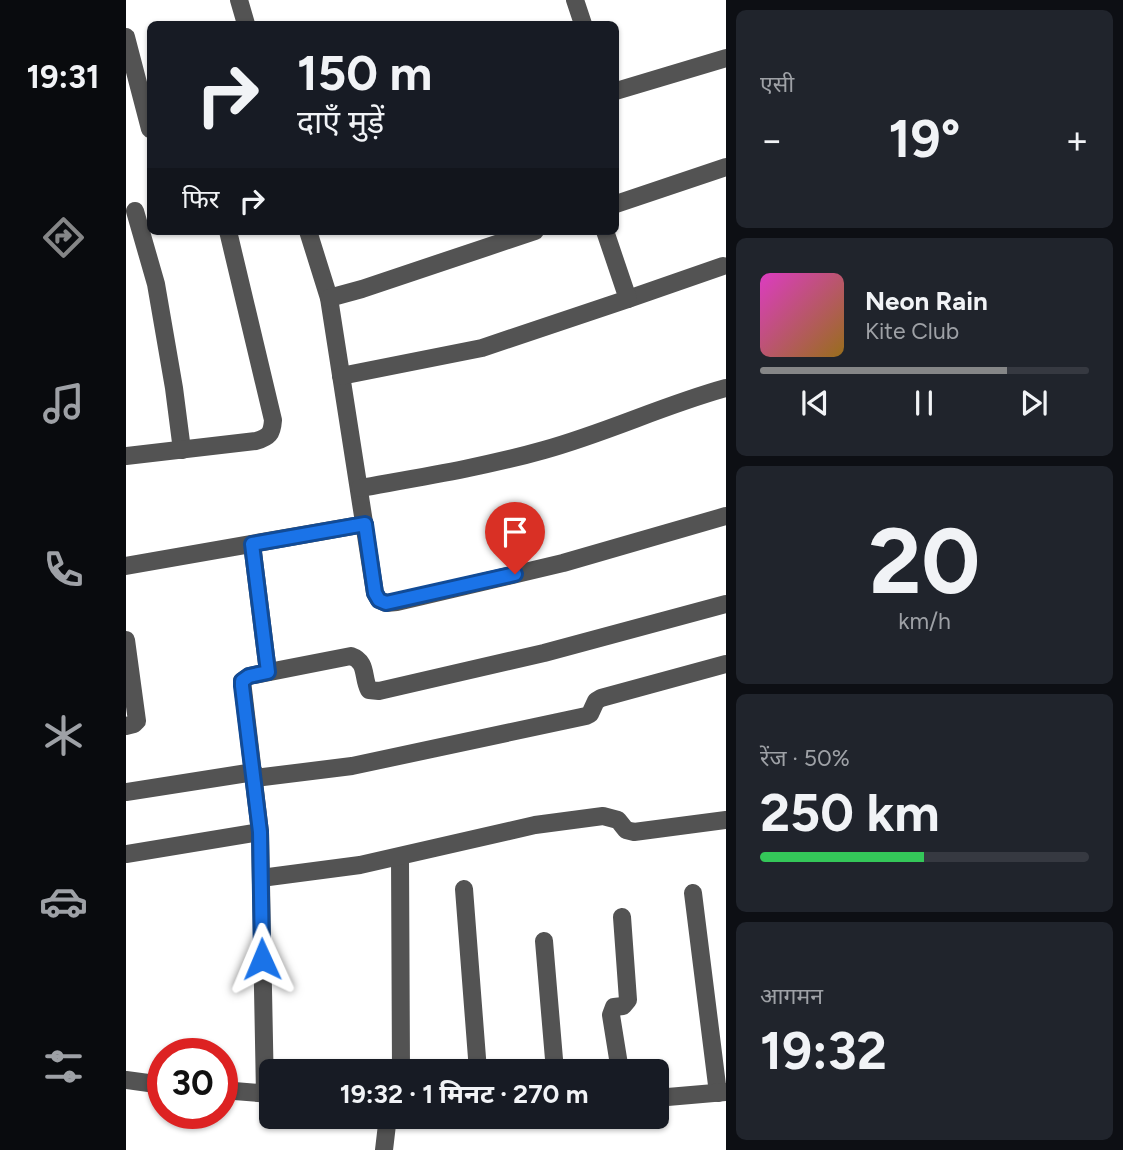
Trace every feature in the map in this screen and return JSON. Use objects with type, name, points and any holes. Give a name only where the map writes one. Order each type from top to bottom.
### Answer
[{"type":"street","points":[[239,0],[245,21]]},
{"type":"street","points":[[575,0],[582,21]]},
{"type":"street","points":[[126,37],[147,117]]},
{"type":"street","points":[[619,90],[726,58]]},
{"type":"street","points":[[619,203],[726,167]]},
{"type":"street","points":[[137,210],[161,309],[182,450]]},
{"type":"street","points":[[126,456],[256,441],[267,438],[272,432],[273,420],[229,235]]},
{"type":"street","points":[[309,235],[329,298],[375,593],[379,600],[386,603],[563,563],[726,516]]},
{"type":"street","points":[[329,298],[523,235]]},
{"type":"street","points":[[606,235],[628,299]]},
{"type":"street","points":[[341,376],[482,348],[723,266]]},
{"type":"street","points":[[360,488],[480,466],[543,451],[601,433],[681,400],[726,388]]},
{"type":"street","points":[[126,566],[365,524]]},
{"type":"street","points":[[252,544],[268,672]]},
{"type":"street","points":[[267,1059],[260,832],[242,681],[249,676],[351,656],[361,661],[369,690],[379,691],[544,653],[726,604]]},
{"type":"street","points":[[126,640],[137,721],[126,726]]},
{"type":"street","points":[[126,792],[255,775],[352,766],[586,716],[601,698],[726,664]]},
{"type":"street","points":[[261,878],[400,857],[522,828],[603,816],[618,820],[626,830],[634,832],[726,820]]},
{"type":"street","points":[[126,854],[260,832]]},
{"type":"street","points":[[400,857],[401,1059]]},
{"type":"street","points":[[464,889],[477,1059]]},
{"type":"street","points":[[669,1097],[722,1093],[693,893]]},
{"type":"street","points":[[618,1059],[611,1015],[614,1007],[622,1006],[628,1000],[622,917]]},
{"type":"street","points":[[544,941],[554,1059]]},
{"type":"street","points":[[126,1080],[147,1082]]},
{"type":"street","points":[[238,1091],[259,1093]]},
{"type":"street","points":[[384,1150],[386,1129]]},
{"type":"route","points":[[262,959],[260,832],[242,686],[242,681],[249,676],[268,672],[252,544],[365,524],[375,593],[379,600],[386,603],[515,574]]}]
